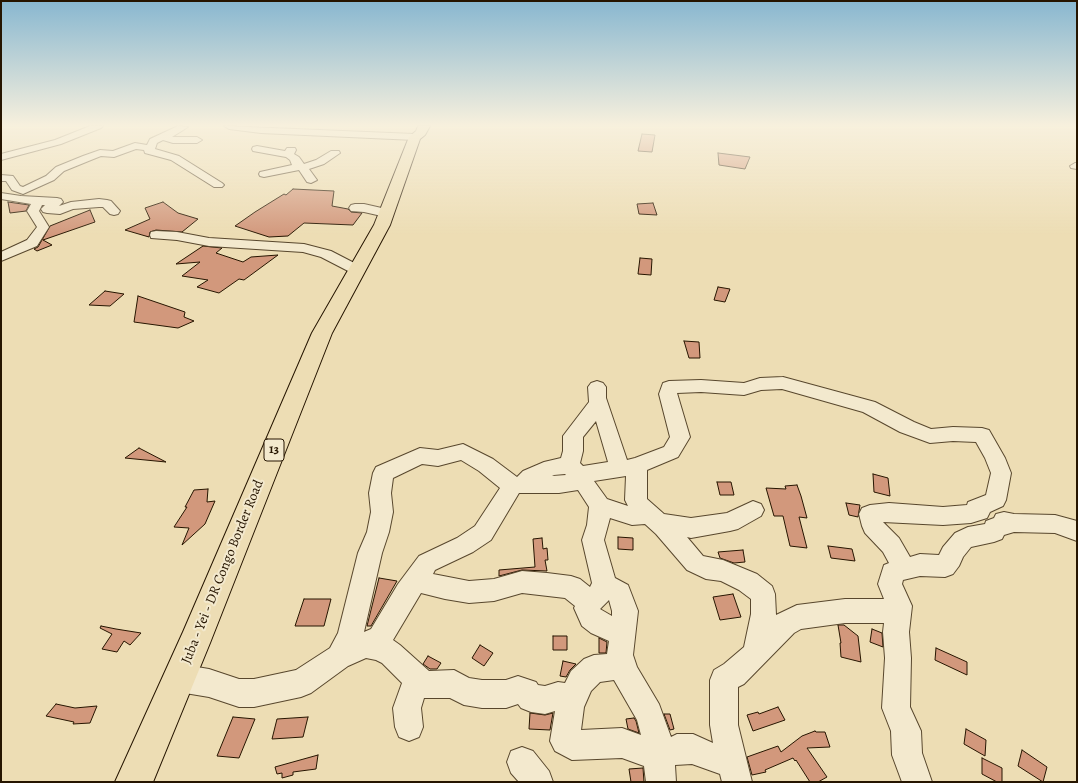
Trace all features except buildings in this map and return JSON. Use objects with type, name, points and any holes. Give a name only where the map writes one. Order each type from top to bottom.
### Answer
[{"type":"main road","name":"Juba - Yei - DR Congo Border Road","points":[[134,782],[179,678],[322,333],[382,225],[407,163]]},
{"type":"street","points":[[1,178],[9,178],[16,188],[23,191],[50,178],[60,169],[76,163]]},
{"type":"street","points":[[182,163],[218,185]]},
{"type":"street","points":[[296,163],[311,180]]},
{"type":"street","points":[[264,174],[302,168],[318,163]]},
{"type":"street","points":[[1,196],[21,200],[57,202],[47,209],[60,210],[71,206],[107,204],[114,211]]},
{"type":"street","points":[[1,257],[32,243],[43,227],[33,211],[38,201]]},
{"type":"street","points":[[355,208],[364,208],[386,213]]},
{"type":"street","points":[[156,235],[177,236],[209,242],[304,248],[326,254],[357,270]]},
{"type":"street","points":[[179,678],[209,683],[228,688],[239,693],[254,693],[301,683],[339,657],[380,638],[427,563],[465,545],[484,533],[518,485],[530,477],[551,468],[577,474],[629,468],[671,452],[680,437],[668,394],[669,387],[701,386],[744,389],[760,384],[783,383],[868,407],[907,427],[930,436],[953,434],[982,435],[995,458],[1001,473],[995,500],[976,508],[979,512],[944,516],[889,512],[870,514],[873,526],[891,545],[904,569]]},
{"type":"street","points":[[752,510],[730,522],[691,528],[653,518],[632,516],[600,506],[577,474],[573,451],[573,436],[591,415],[598,395],[629,468],[636,500],[641,508],[653,518],[695,563],[706,568],[723,571],[748,582],[763,594],[764,614],[755,654]]},
{"type":"street","points":[[339,657],[350,637],[370,553],[378,532],[382,512],[380,493],[383,473],[420,456],[438,458],[463,452],[518,485]]},
{"type":"street","points":[[986,504],[990,512],[995,516],[1014,523]]},
{"type":"street","points":[[600,506],[598,525],[593,540],[597,593],[587,608],[591,617],[600,624],[611,629],[623,629]]},
{"type":"street","points":[[917,782],[914,770],[907,756],[906,731],[896,708],[898,658],[896,632],[899,606],[890,584],[892,572],[920,565],[945,566],[951,559],[951,554],[963,540],[968,537],[994,532],[994,528],[1014,523],[1055,524],[1077,531]]},
{"type":"street","points":[[415,580],[445,588],[469,592],[494,590],[522,582],[571,587],[597,593],[619,593],[625,611],[620,655],[622,664],[625,673],[649,714],[657,739],[660,769]]},
{"type":"street","points":[[735,771],[724,725],[722,697],[724,680],[734,674],[785,624],[797,617],[845,611],[883,611],[899,606]]},
{"type":"street","points":[[366,645],[381,648],[391,654],[417,679],[426,685],[454,684],[464,691],[482,694],[506,694],[518,690],[526,692],[531,698],[545,700],[558,696],[573,699]]},
{"type":"street","points":[[622,664],[594,669],[581,681],[570,704],[565,741],[572,745],[584,746],[622,743],[660,769]]},
{"type":"street","points":[[409,727],[406,708],[417,679]]},
{"type":"street","points":[[660,769],[677,749],[693,749],[735,771]]}]
